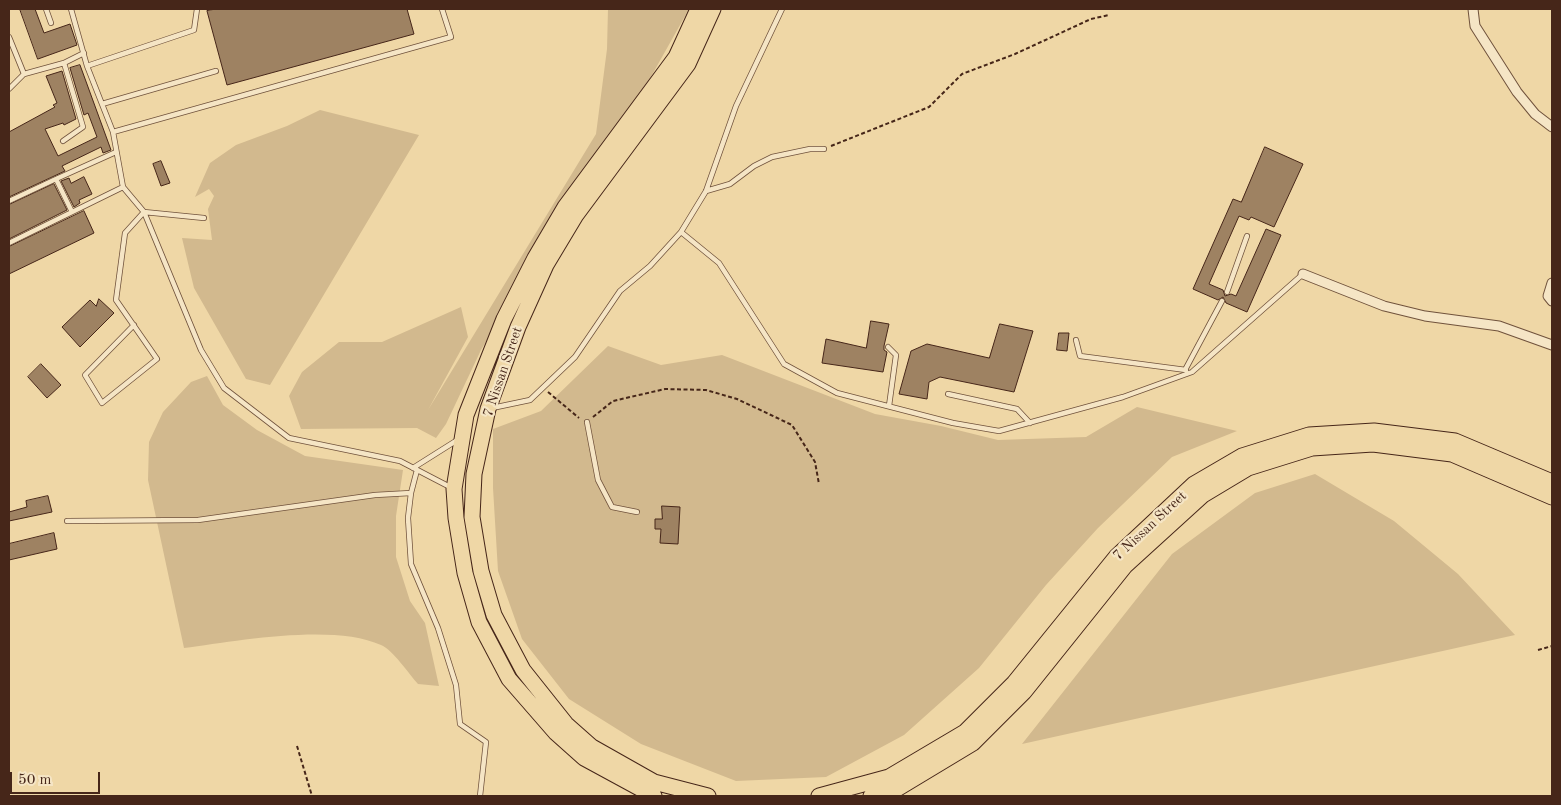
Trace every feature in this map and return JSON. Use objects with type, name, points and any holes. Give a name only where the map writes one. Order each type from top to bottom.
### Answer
[{"type":"main road","name":"7 Nissan Street","points":[[698,9],[676,57],[565,207],[535,258],[504,319],[477,412],[472,518],[481,571],[494,615],[523,670],[566,724],[592,747],[654,782],[708,796]]},
{"type":"main road","name":"7 Nissan Street","points":[[654,796],[584,758],[556,733],[509,679],[479,622],[472,598],[465,573],[457,527],[454,489],[463,436],[477,412],[546,265],[576,215],[688,64],[713,9]]},
{"type":"main road","name":"7 Nissan Street","points":[[819,796],[889,777],[965,732],[1014,683],[1116,557],[1194,484],[1242,456],[1309,435],[1374,431],[1455,441],[1552,482]]},
{"type":"main road","name":"7 Nissan Street","points":[[871,796],[895,790],[973,743],[1024,692],[1125,566],[1203,495],[1248,468],[1312,448],[1373,444],[1452,454],[1552,497]]},
{"type":"street","points":[[1473,9],[1475,26],[1517,92],[1535,114],[1552,127]]},
{"type":"street","points":[[1302,274],[1384,306],[1425,316],[1499,326],[1552,345]]},
{"type":"street","points":[[1552,283],[1548,296],[1552,301]]},
{"type":"lane","points":[[46,9],[51,23]]},
{"type":"lane","points":[[71,9],[87,66],[113,132],[123,187],[144,212],[201,350],[224,388],[290,438],[400,461],[454,489]]},
{"type":"lane","points":[[87,66],[194,30],[197,9]]},
{"type":"lane","points":[[113,132],[451,37],[442,9]]},
{"type":"lane","points":[[477,412],[530,400],[575,357],[620,292],[650,266],[681,232],[706,191],[736,106],[782,9]]},
{"type":"lane","points":[[9,37],[24,74]]},
{"type":"lane","points":[[9,89],[24,74],[64,63],[84,53]]},
{"type":"lane","points":[[63,141],[83,127],[64,63]]},
{"type":"lane","points":[[102,104],[216,71]]},
{"type":"lane","points":[[706,191],[730,184],[754,166],[772,157],[810,149],[824,149]]},
{"type":"lane","points":[[9,201],[116,152]]},
{"type":"lane","points":[[56,179],[72,212]]},
{"type":"lane","points":[[9,243],[123,187]]},
{"type":"lane","points":[[144,212],[204,218]]},
{"type":"lane","points":[[134,325],[85,375],[102,403],[157,359],[134,325],[116,300],[125,233],[144,212]]},
{"type":"lane","points":[[681,232],[719,263],[784,364],[837,393],[953,423],[998,431],[1123,397],[1192,372],[1302,274]]},
{"type":"lane","points":[[1227,292],[1247,236]]},
{"type":"lane","points":[[1182,376],[1222,301]]},
{"type":"lane","points":[[1076,340],[1080,356],[1186,370]]},
{"type":"lane","points":[[888,347],[896,355],[889,406]]},
{"type":"lane","points":[[948,394],[1017,409],[1030,423]]},
{"type":"lane","points":[[587,422],[598,480],[612,507],[637,512]]},
{"type":"lane","points":[[463,436],[415,469],[408,518],[411,564],[438,628],[456,685],[460,724],[486,742],[480,796]]},
{"type":"lane","points":[[67,522],[198,520],[375,495],[411,493]]},
{"type":"path","points":[[824,149],[929,107],[962,74],[1015,54],[1091,19],[1109,15]]},
{"type":"path","points":[[542,388],[587,422],[613,401],[665,389],[706,390],[737,399],[792,425],[815,462],[819,484]]},
{"type":"path","points":[[1538,650],[1552,646]]},
{"type":"path","points":[[297,746],[312,796]]},
{"type":"shaded area","points":[[608,9],[689,9],[621,130],[550,233],[481,350],[446,424],[436,438],[417,428],[301,429],[289,396],[302,372],[339,342],[382,342],[461,307],[468,337],[428,410],[596,134],[607,49]]},
{"type":"shaded area","points":[[320,110],[419,135],[270,385],[246,379],[194,288],[182,238],[212,240],[208,209],[214,196],[209,189],[195,197],[210,163],[236,145],[287,126]]},
{"type":"shaded area","points":[[608,346],[661,365],[722,355],[875,414],[941,426],[998,440],[1086,437],[1137,407],[1237,431],[1172,457],[1098,528],[1046,585],[979,668],[904,735],[826,777],[736,781],[641,744],[569,699],[522,639],[498,571],[493,488],[493,429],[541,411]]},
{"type":"shaded area","points":[[207,376],[223,405],[257,430],[305,456],[403,470],[396,516],[396,557],[410,601],[425,623],[439,686],[418,684],[385,647],[361,639],[338,635],[312,634],[257,638],[184,648],[148,480],[149,442],[163,412],[191,382]]},
{"type":"shaded area","points":[[1315,474],[1394,521],[1458,574],[1515,635],[1022,744],[1172,554],[1255,493]]},
{"type":"building","points":[[20,9],[35,9],[44,33],[70,24],[77,45],[38,59]]},
{"type":"building","points":[[216,9],[407,9],[414,34],[227,85],[207,11]]},
{"type":"building","points":[[80,65],[111,150],[103,153],[101,147],[62,166],[65,171],[9,197],[9,132],[55,107],[53,105],[57,103],[46,76],[62,71],[76,119],[64,125],[63,123],[45,129],[58,156],[97,137],[88,113],[84,115],[70,68]]},
{"type":"building","points":[[1265,147],[1303,164],[1274,227],[1251,217],[1249,220],[1239,216],[1209,284],[1223,290],[1225,296],[1231,294],[1236,296],[1266,229],[1281,235],[1247,312],[1226,303],[1223,297],[1218,300],[1193,289],[1233,199],[1241,202]]},
{"type":"building","points":[[161,161],[170,183],[161,186],[153,164]]},
{"type":"building","points":[[84,177],[92,194],[79,200],[80,203],[74,207],[61,181],[69,178],[71,183]]},
{"type":"building","points":[[54,184],[67,210],[9,239],[9,205]]},
{"type":"building","points":[[84,211],[94,233],[9,274],[9,247]]},
{"type":"building","points":[[99,299],[114,313],[80,347],[62,327],[90,300],[96,306]]},
{"type":"building","points":[[871,321],[889,324],[884,346],[884,350],[887,352],[883,372],[822,363],[826,339],[866,348]]},
{"type":"building","points":[[1000,324],[1033,331],[1014,392],[940,377],[929,382],[927,399],[899,394],[911,351],[927,344],[989,358]]},
{"type":"building","points":[[1059,333],[1069,333],[1067,351],[1057,350]]},
{"type":"building","points":[[41,364],[61,385],[47,398],[28,377]]},
{"type":"building","points":[[48,496],[52,512],[9,521],[9,512],[27,507],[26,501]]},
{"type":"building","points":[[662,506],[680,507],[678,544],[660,543],[661,529],[655,529],[655,519],[662,519]]},
{"type":"building","points":[[54,533],[57,549],[9,560],[9,544]]}]
